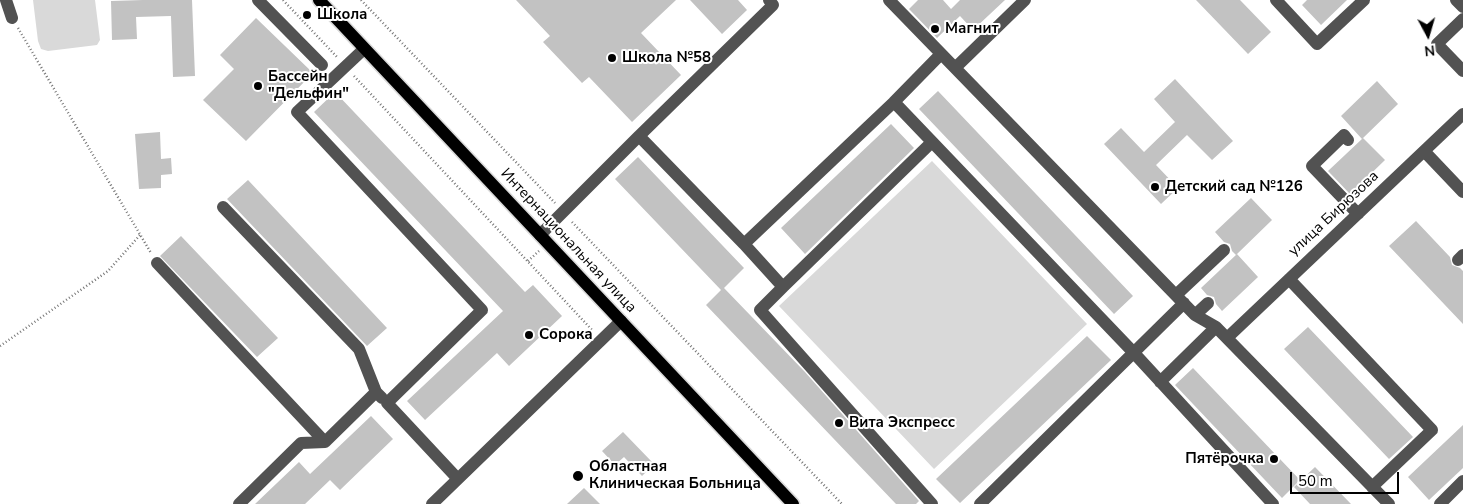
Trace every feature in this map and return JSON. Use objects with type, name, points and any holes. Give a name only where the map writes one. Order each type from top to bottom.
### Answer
[{"type":"main road","name":"Интернациональная улица","points":[[319,0],[793,504]]},
{"type":"street","points":[[6,0],[12,18]]},
{"type":"street","points":[[256,13],[257,0]]},
{"type":"street","points":[[257,0],[322,65]]},
{"type":"street","points":[[540,235],[773,5],[769,0]]},
{"type":"street","points":[[955,68],[1025,0]]},
{"type":"street","points":[[1276,0],[1317,44],[1364,0]]},
{"type":"street","points":[[1456,0],[1463,7]]},
{"type":"street","points":[[892,1],[1195,315],[1216,327],[1389,504]]},
{"type":"street","points":[[1463,19],[1437,44],[1463,71]]},
{"type":"street","points":[[364,48],[297,112],[482,310],[387,403]]},
{"type":"street","points":[[744,244],[942,54]]},
{"type":"street","points":[[894,102],[1134,353],[1273,504]]},
{"type":"street","name":"улица Бирюзова","points":[[1226,338],[1463,114]]},
{"type":"street","points":[[1344,135],[1312,166],[1358,214]]},
{"type":"street","points":[[639,136],[783,287]]},
{"type":"street","points":[[932,142],[760,310],[932,504]]},
{"type":"street","points":[[1424,151],[1463,192]]},
{"type":"street","points":[[223,207],[359,350],[376,392],[458,478]]},
{"type":"street","points":[[980,504],[1134,353],[1224,250]]},
{"type":"street","points":[[157,263],[325,442]]},
{"type":"street","points":[[1289,279],[1432,430],[1372,487]]},
{"type":"street","points":[[1195,315],[1208,303]]},
{"type":"street","points":[[432,504],[621,320]]},
{"type":"street","points":[[1160,382],[1216,327]]},
{"type":"street","points":[[239,504],[301,443],[325,442],[376,392]]},
{"type":"street","points":[[1440,504],[1463,481]]},
{"type":"path","points":[[283,0],[601,339]]},
{"type":"path","points":[[361,0],[842,504]]},
{"type":"path","points":[[12,18],[157,263]]},
{"type":"path","points":[[0,346],[108,271],[140,235]]},
{"type":"shaded area","points":[[33,0],[95,0],[100,40],[97,45],[48,51],[41,49],[38,41]]},
{"type":"shaded area","points":[[932,161],[1087,324],[934,469],[779,306]]},
{"type":"building","points":[[192,0],[195,76],[173,77],[171,16],[136,17],[137,39],[112,40],[111,1]]},
{"type":"building","name":"Школа №58","points":[[516,0],[676,0],[641,33],[681,75],[632,122],[589,77],[582,83],[543,42],[550,36]]},
{"type":"building","name":"Школа №58","points":[[690,0],[738,0],[747,10],[722,34]]},
{"type":"building","points":[[918,0],[943,0],[951,9],[960,0],[1005,0],[973,30],[960,16],[937,38],[909,9]]},
{"type":"building","points":[[1196,0],[1240,0],[1271,32],[1248,54]]},
{"type":"building","points":[[1307,0],[1347,0],[1321,25],[1302,5]]},
{"type":"building","name":"Бассейн \"Дельфин\"","points":[[256,18],[313,73],[246,141],[203,100],[234,69],[220,55]]},
{"type":"building","name":"Детский сад №126","points":[[1175,79],[1233,141],[1212,160],[1187,135],[1156,165],[1178,188],[1161,204],[1104,144],[1121,128],[1144,152],[1175,122],[1154,99]]},
{"type":"building","points":[[1377,81],[1398,104],[1362,139],[1341,116]]},
{"type":"building","points":[[938,91],[1133,296],[1114,314],[919,109]]},
{"type":"building","points":[[335,92],[525,292],[533,285],[562,316],[509,366],[497,353],[425,420],[407,401],[503,311],[314,112]]},
{"type":"building","points":[[891,124],[914,148],[805,254],[781,228]]},
{"type":"building","points":[[160,132],[161,159],[171,158],[172,174],[161,175],[161,188],[139,189],[135,134]]},
{"type":"building","points":[[1363,138],[1385,160],[1350,194],[1328,171]]},
{"type":"building","points":[[638,157],[744,268],[724,288],[805,372],[919,501],[916,504],[896,504],[706,305],[721,290],[615,179]]},
{"type":"building","points":[[248,180],[387,328],[367,346],[227,199]]},
{"type":"building","points":[[1251,198],[1272,220],[1236,255],[1232,251],[1230,244],[1224,242],[1215,232]]},
{"type":"building","points":[[1416,221],[1450,257],[1452,265],[1463,271],[1463,324],[1389,246]]},
{"type":"building","points":[[181,236],[278,338],[257,357],[160,256]]},
{"type":"building","points":[[1237,254],[1258,277],[1222,311],[1216,304],[1214,297],[1207,295],[1201,288]]},
{"type":"building","points":[[1308,327],[1413,437],[1389,459],[1284,349]]},
{"type":"building","points":[[1087,336],[1111,360],[960,503],[936,479]]},
{"type":"building","points":[[1193,368],[1300,480],[1282,498],[1175,385]]},
{"type":"building","points":[[371,416],[393,439],[340,490],[330,480],[305,504],[255,504],[299,462],[310,474]]},
{"type":"building","points":[[1463,425],[1463,468],[1429,500],[1408,477]]},
{"type":"building","points":[[623,432],[654,464],[642,476],[624,457],[615,465],[602,451]]},
{"type":"building","points":[[1315,467],[1351,504],[1310,504],[1294,487]]},
{"type":"building","points":[[584,488],[600,504],[567,504]]},
{"type":"place","name":"Школа","points":[[307,15]]},
{"type":"place","name":"Магнит","points":[[935,29]]},
{"type":"place","name":"Школа №58","points":[[612,58]]},
{"type":"place","name":"Бассейн \"Дельфин\"","points":[[258,86]]},
{"type":"place","name":"Детский сад №126","points":[[1155,187]]},
{"type":"place","name":"Сорока","points":[[529,335]]},
{"type":"place","name":"Вита Экспресс","points":[[839,423]]},
{"type":"place","name":"Пятёрочка","points":[[1274,459]]},
{"type":"place","name":"Областная Клиническая Больница","points":[[578,476]]}]
